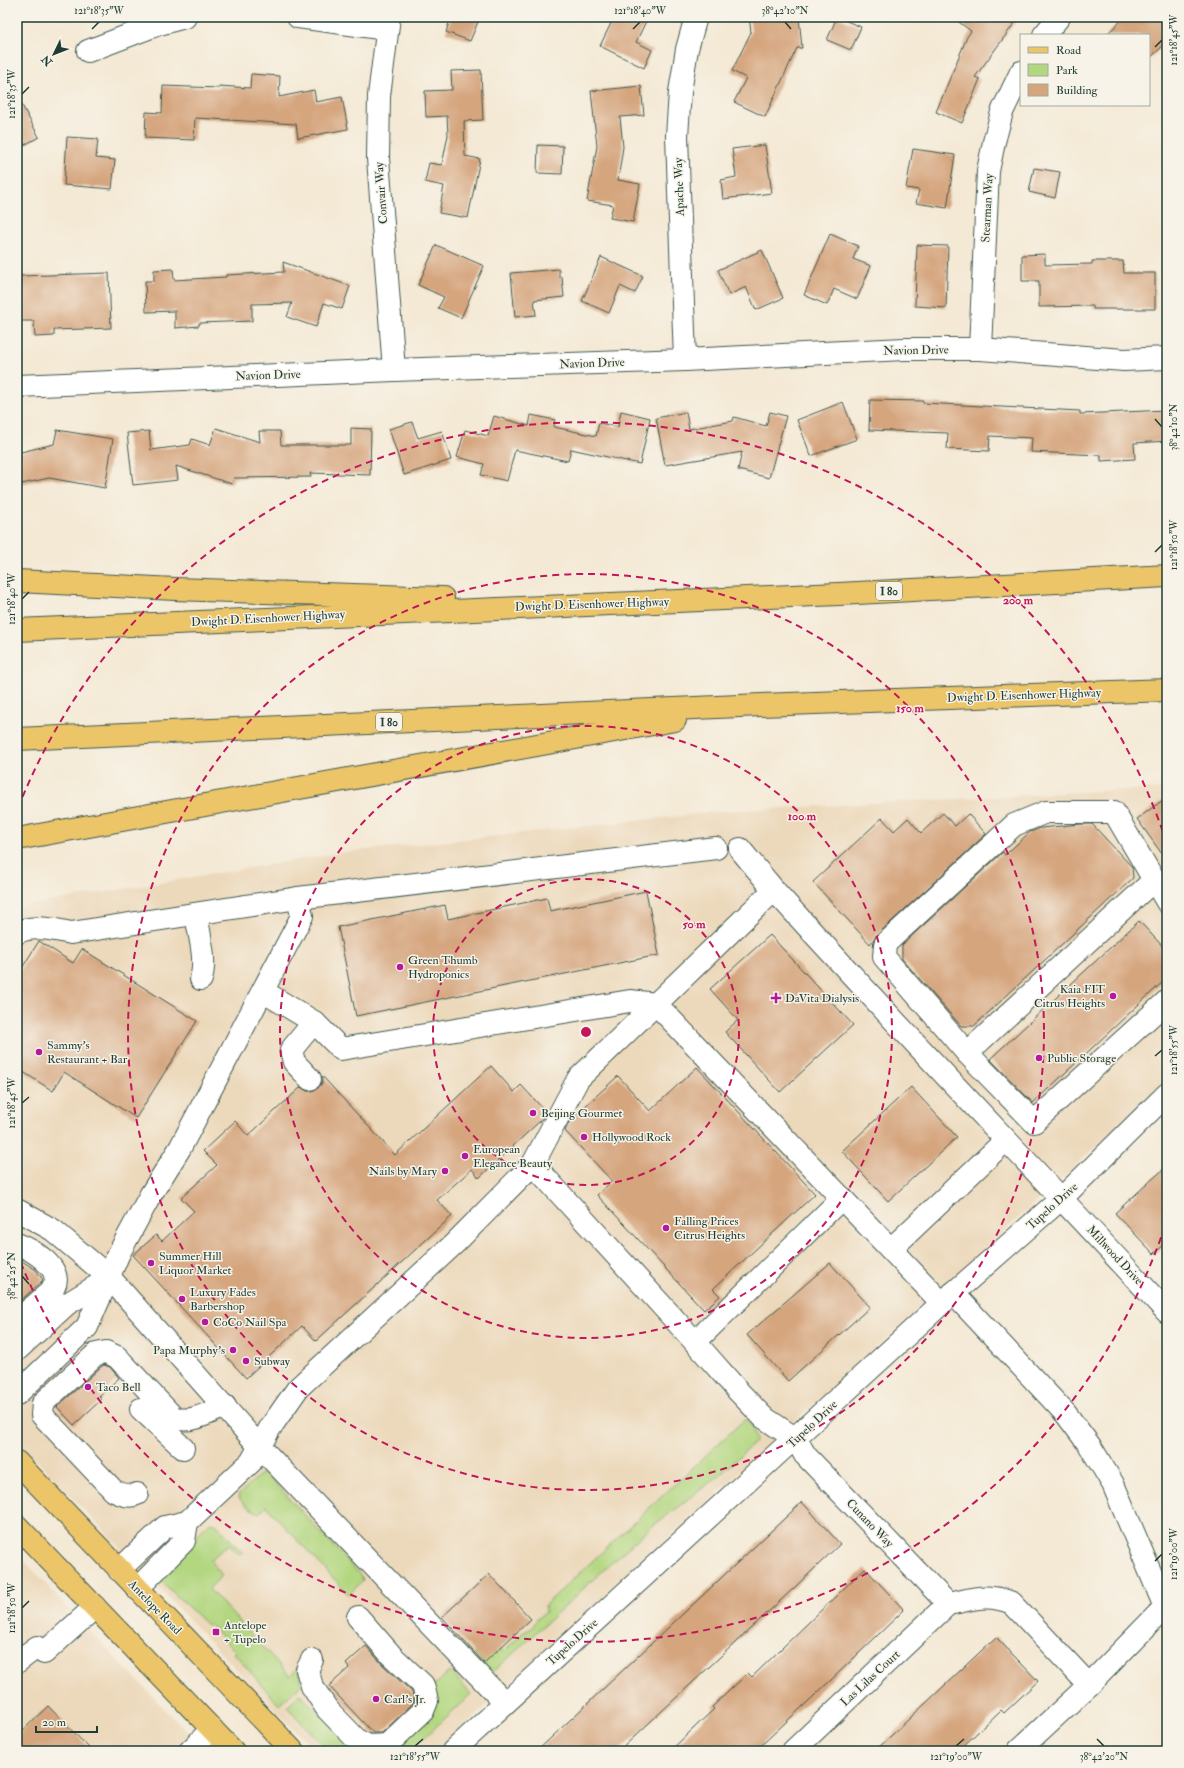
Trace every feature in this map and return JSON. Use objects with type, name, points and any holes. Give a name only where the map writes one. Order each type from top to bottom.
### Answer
[{"type":"main road","name":"Dwight D. Eisenhower Highway","points":[[17,630],[839,594],[1167,576]]},
{"type":"main road","points":[[17,581],[183,589],[612,603]]},
{"type":"main road","name":"Dwight D. Eisenhower Highway","points":[[17,739],[761,705],[1167,690]]},
{"type":"main road","points":[[17,839],[761,705]]},
{"type":"main road","name":"Antelope Road","points":[[17,1462],[293,1751]]},
{"type":"main road","points":[[17,1526],[233,1751]]},
{"type":"street","points":[[88,51],[156,25],[185,17]]},
{"type":"street","points":[[298,17],[388,23]]},
{"type":"street","name":"Apache Way","points":[[685,360],[677,136],[680,92],[696,17]]},
{"type":"street","points":[[1045,34],[1059,17]]},
{"type":"street","name":"Convair Way","points":[[388,23],[379,96],[378,158],[394,370]]},
{"type":"street","name":"Stearman Way","points":[[980,349],[988,171],[1002,112],[1020,74]]},
{"type":"street","name":"Navion Drive","points":[[17,386],[394,370],[685,360],[904,349],[980,349],[1124,360],[1167,358]]},
{"type":"street","points":[[1034,1122],[967,1053],[884,957],[885,944],[1014,825],[1046,812],[1114,812],[1167,902]]},
{"type":"street","points":[[17,932],[24,928],[71,933],[298,898],[716,848]]},
{"type":"street","name":"Millwood Drive","points":[[740,849],[774,890],[875,1002],[1062,1198],[1167,1312]]},
{"type":"street","points":[[967,1053],[1154,880]]},
{"type":"street","points":[[119,1570],[165,1527],[187,1522],[251,1462],[298,1388],[456,1243],[533,1164],[578,1079],[774,890]]},
{"type":"street","points":[[17,1394],[87,1327],[110,1278],[119,1253],[151,1194],[180,1148],[264,992],[302,916],[298,898]]},
{"type":"street","points":[[196,914],[204,970],[201,979]]},
{"type":"street","points":[[264,992],[314,1022],[341,1049],[630,1001],[656,1004],[891,1249],[948,1298],[1066,1414],[1090,1446],[1113,1484],[1166,1606],[1089,1685],[1019,1750],[1020,1751]]},
{"type":"street","points":[[891,1249],[1008,1142],[1034,1122],[1167,1001]]},
{"type":"street","points":[[310,1079],[294,1062],[291,1050],[314,1022]]},
{"type":"street","name":"Tupelo Drive","points":[[453,1751],[948,1298],[1062,1198],[1167,1094]]},
{"type":"street","points":[[533,1164],[695,1342],[738,1392],[763,1417],[796,1438]]},
{"type":"street","points":[[695,1342],[842,1198]]},
{"type":"street","points":[[17,1210],[53,1230],[110,1278],[260,1446],[504,1703]]},
{"type":"street","points":[[17,1244],[38,1256],[51,1266],[56,1278],[54,1287],[17,1321]]},
{"type":"street","points":[[17,1350],[67,1304],[110,1278]]},
{"type":"street","points":[[137,1494],[125,1496],[114,1491],[42,1415],[43,1403],[96,1354],[106,1352],[117,1357],[174,1418],[182,1421],[225,1406]]},
{"type":"street","points":[[141,1408],[182,1448]]},
{"type":"street","name":"Cunano Way","points":[[796,1438],[805,1455],[948,1604]]},
{"type":"street","points":[[137,1589],[184,1541],[187,1522]]},
{"type":"street","points":[[948,1604],[987,1597],[999,1597],[1012,1603],[1089,1685]]},
{"type":"street","name":"Las Lilas Court","points":[[793,1751],[948,1604]]},
{"type":"street","points":[[17,1662],[41,1650],[95,1607]]},
{"type":"street","points":[[312,1660],[307,1670],[312,1686],[327,1709],[358,1741],[369,1746],[387,1745],[423,1711],[426,1701],[423,1685],[392,1656],[358,1617]]},
{"type":"street","points":[[190,1751],[212,1729]]},
{"type":"shaded area","points":[[1167,789],[1167,1079],[1066,1175],[808,1409],[437,1751],[315,1751],[17,1440],[17,907],[339,853],[726,811],[1121,790]]},
{"type":"shaded area","points":[[17,1553],[65,1605],[205,1751],[17,1751]]},
{"type":"green space","points":[[745,1419],[752,1426],[756,1441],[721,1474],[646,1531],[492,1673],[474,1654],[497,1653],[501,1649],[504,1652],[522,1633],[532,1628],[537,1619],[546,1612],[545,1605]]},
{"type":"green space","points":[[262,1473],[266,1473],[362,1577],[363,1580],[349,1595],[266,1506],[259,1513],[241,1501],[238,1495]]},
{"type":"green space","points":[[210,1522],[215,1523],[243,1553],[240,1555],[229,1544],[210,1560],[222,1575],[209,1589],[290,1676],[299,1667],[302,1684],[279,1705],[234,1653],[236,1652],[209,1624],[207,1625],[158,1578],[186,1551]]},
{"type":"green space","points":[[449,1672],[451,1672],[471,1694],[410,1751],[390,1751],[432,1687]]},
{"type":"green space","points":[[300,1694],[361,1751],[329,1751],[287,1707]]},
{"type":"building","points":[[451,17],[480,17],[470,41],[446,32]]},
{"type":"building","points":[[614,17],[648,17],[636,42],[652,50],[644,68],[600,46]]},
{"type":"building","points":[[749,17],[799,17],[802,48],[797,48],[765,117],[734,102],[746,78],[732,71],[751,32]]},
{"type":"building","points":[[837,17],[861,27],[851,50],[827,40]]},
{"type":"building","points":[[952,17],[1019,17],[975,77],[980,79],[962,123],[936,112],[967,37],[971,31]]},
{"type":"building","points":[[1125,17],[1167,17],[1167,42],[1150,58],[1150,34],[1107,34]]},
{"type":"building","points":[[481,70],[483,120],[464,121],[465,156],[480,159],[468,218],[439,213],[444,186],[425,182],[429,163],[442,165],[448,135],[447,116],[426,117],[425,91],[452,90],[451,71]]},
{"type":"building","points":[[251,74],[280,76],[279,97],[314,90],[316,102],[342,97],[348,129],[298,138],[296,124],[195,118],[194,140],[145,138],[146,112],[162,113],[163,86],[219,88],[219,86],[250,88]]},
{"type":"building","points":[[641,86],[644,115],[620,117],[623,147],[618,180],[640,184],[633,222],[610,218],[613,205],[587,201],[597,146],[591,91]]},
{"type":"building","points":[[17,96],[39,137],[17,149]]},
{"type":"building","points":[[67,137],[98,139],[96,158],[115,160],[112,189],[64,185]]},
{"type":"building","points":[[538,145],[563,146],[562,174],[537,173]]},
{"type":"building","points":[[765,145],[772,193],[723,199],[721,180],[736,177],[732,149]]},
{"type":"building","points":[[913,149],[955,155],[947,208],[916,203],[919,190],[906,188]]},
{"type":"building","points":[[1034,168],[1060,172],[1055,198],[1029,192]]},
{"type":"building","points":[[830,234],[858,246],[853,259],[871,266],[857,299],[834,289],[827,305],[804,295]]},
{"type":"building","points":[[436,245],[484,266],[461,318],[438,308],[444,297],[418,285]]},
{"type":"building","points":[[917,245],[948,246],[946,308],[915,306]]},
{"type":"building","points":[[762,250],[783,298],[756,310],[746,287],[729,295],[718,270]]},
{"type":"building","points":[[1045,254],[1045,265],[1092,264],[1092,261],[1123,261],[1124,273],[1155,273],[1155,309],[1093,309],[1093,306],[1039,307],[1039,281],[1022,281],[1022,255]]},
{"type":"building","points":[[601,257],[643,276],[635,293],[620,286],[609,313],[582,301]]},
{"type":"building","points":[[283,262],[350,286],[342,309],[324,303],[316,327],[287,317],[292,303],[252,304],[252,321],[199,323],[199,326],[175,328],[175,311],[146,312],[145,281],[154,281],[154,270],[173,269],[174,280],[226,277],[226,275],[284,272]]},
{"type":"building","points":[[559,269],[559,277],[562,277],[564,297],[534,300],[536,315],[515,317],[511,273]]},
{"type":"building","points":[[109,273],[111,328],[54,330],[54,336],[35,337],[34,321],[17,321],[17,291],[20,290],[20,276]]},
{"type":"building","points":[[870,400],[923,401],[923,403],[1080,411],[1080,414],[1167,410],[1167,441],[1134,443],[1135,459],[1101,461],[1101,455],[1031,452],[1032,438],[990,436],[989,451],[947,449],[948,433],[869,430]]},
{"type":"building","points":[[843,402],[857,439],[811,456],[797,420]]},
{"type":"building","points":[[621,411],[650,418],[640,464],[571,449],[568,461],[515,450],[507,481],[481,475],[484,464],[457,457],[465,430],[488,436],[494,416],[529,426],[531,415],[555,420],[554,427],[596,436],[599,423],[618,427]]},
{"type":"building","points":[[686,412],[689,429],[733,421],[734,417],[766,426],[770,412],[786,416],[769,478],[738,470],[742,452],[665,465],[656,418]]},
{"type":"building","points":[[412,422],[418,438],[442,431],[451,460],[404,475],[389,429]]},
{"type":"building","points":[[216,428],[260,442],[259,431],[280,431],[281,445],[351,445],[351,428],[371,429],[370,475],[310,473],[311,477],[234,478],[232,484],[176,466],[178,480],[133,485],[127,433],[149,431],[151,450],[190,445],[192,439],[210,445]]},
{"type":"building","points":[[57,430],[113,439],[105,488],[49,478],[17,485],[17,453],[54,444]]},
{"type":"building","points":[[1167,797],[1167,861],[1137,819]]},
{"type":"building","points":[[943,813],[955,826],[968,814],[986,834],[877,935],[870,944],[813,882],[882,818],[894,831],[908,818],[921,833]]},
{"type":"building","points":[[1092,824],[1132,867],[1133,878],[974,1026],[961,1026],[902,959],[902,945],[1003,852],[1005,855],[1030,832],[1041,828]]},
{"type":"building","points":[[646,891],[659,955],[356,1016],[338,927],[445,905],[448,919],[547,898],[550,911]]},
{"type":"building","points":[[1139,921],[1167,951],[1167,978],[1033,1103],[990,1059]]},
{"type":"building","points":[[770,935],[853,1025],[780,1092],[725,1032],[738,1020],[710,989]]},
{"type":"building","points":[[39,941],[73,963],[82,949],[197,1021],[136,1118],[64,1072],[53,1091],[17,1068],[17,976]]},
{"type":"building","points":[[491,1066],[514,1092],[521,1085],[546,1112],[542,1119],[479,1178],[472,1169],[437,1200],[452,1216],[316,1341],[302,1326],[246,1378],[133,1255],[156,1235],[162,1241],[194,1211],[181,1198],[217,1165],[203,1151],[235,1121],[248,1136],[301,1087],[307,1091],[312,1091],[318,1088],[322,1083],[322,1076],[395,1155]]},
{"type":"building","points":[[697,1067],[815,1194],[713,1289],[720,1296],[704,1310],[597,1195],[612,1181],[565,1131],[570,1120],[618,1076],[650,1111]]},
{"type":"building","points":[[911,1087],[957,1137],[888,1201],[842,1151]]},
{"type":"building","points":[[1167,1166],[1167,1242],[1154,1254],[1115,1213]]},
{"type":"building","points":[[17,1258],[36,1270],[43,1280],[17,1304]]},
{"type":"building","points":[[830,1263],[870,1307],[788,1381],[747,1335]]},
{"type":"building","name":"Taco Bell","points":[[104,1365],[110,1367],[119,1378],[99,1396],[102,1399],[74,1425],[57,1407]]},
{"type":"building","points":[[802,1502],[840,1544],[794,1588],[619,1751],[537,1751]]},
{"type":"building","points":[[865,1568],[904,1610],[830,1681],[755,1751],[670,1751],[714,1709],[712,1707],[748,1673],[752,1677]]},
{"type":"building","points":[[489,1574],[531,1619],[484,1663],[442,1617]]},
{"type":"building","points":[[996,1637],[1038,1681],[1004,1713],[1001,1710],[958,1751],[875,1751]]},
{"type":"building","points":[[366,1646],[383,1665],[412,1692],[414,1700],[412,1704],[382,1733],[373,1733],[329,1686],[349,1668],[346,1664]]},
{"type":"building","points":[[48,1706],[92,1751],[17,1751],[17,1736]]},
{"type":"place","name":"Green Thumb Hydroponics","points":[[400,967]]},
{"type":"place","name":"Kaia FIT Citrus Heights","points":[[1113,996]]},
{"type":"place","name":"DaVita Dialysis","points":[[776,998]]},
{"type":"place","name":"Sammy's Restaurant + Bar","points":[[39,1052]]},
{"type":"place","name":"Public Storage","points":[[1039,1058]]},
{"type":"place","name":"Beijing Gourmet","points":[[533,1113]]},
{"type":"place","name":"Hollywood Rock","points":[[584,1137]]},
{"type":"place","name":"European Elegance Beauty","points":[[465,1156]]},
{"type":"place","name":"Nails by Mary","points":[[445,1171]]},
{"type":"place","name":"Falling Prices Citrus Heights","points":[[666,1228]]},
{"type":"place","name":"Summer Hill Liquor Market","points":[[151,1263]]},
{"type":"place","name":"Luxury Fades Barbershop","points":[[182,1299]]},
{"type":"place","name":"CoCo Nail Spa","points":[[205,1322]]},
{"type":"place","name":"Papa Murphy's","points":[[233,1350]]},
{"type":"place","name":"Subway","points":[[246,1361]]},
{"type":"place","name":"Taco Bell","points":[[88,1387]]},
{"type":"place","name":"Antelope + Tupelo","points":[[216,1632]]},
{"type":"place","name":"Carl's Jr.","points":[[376,1699]]}]
